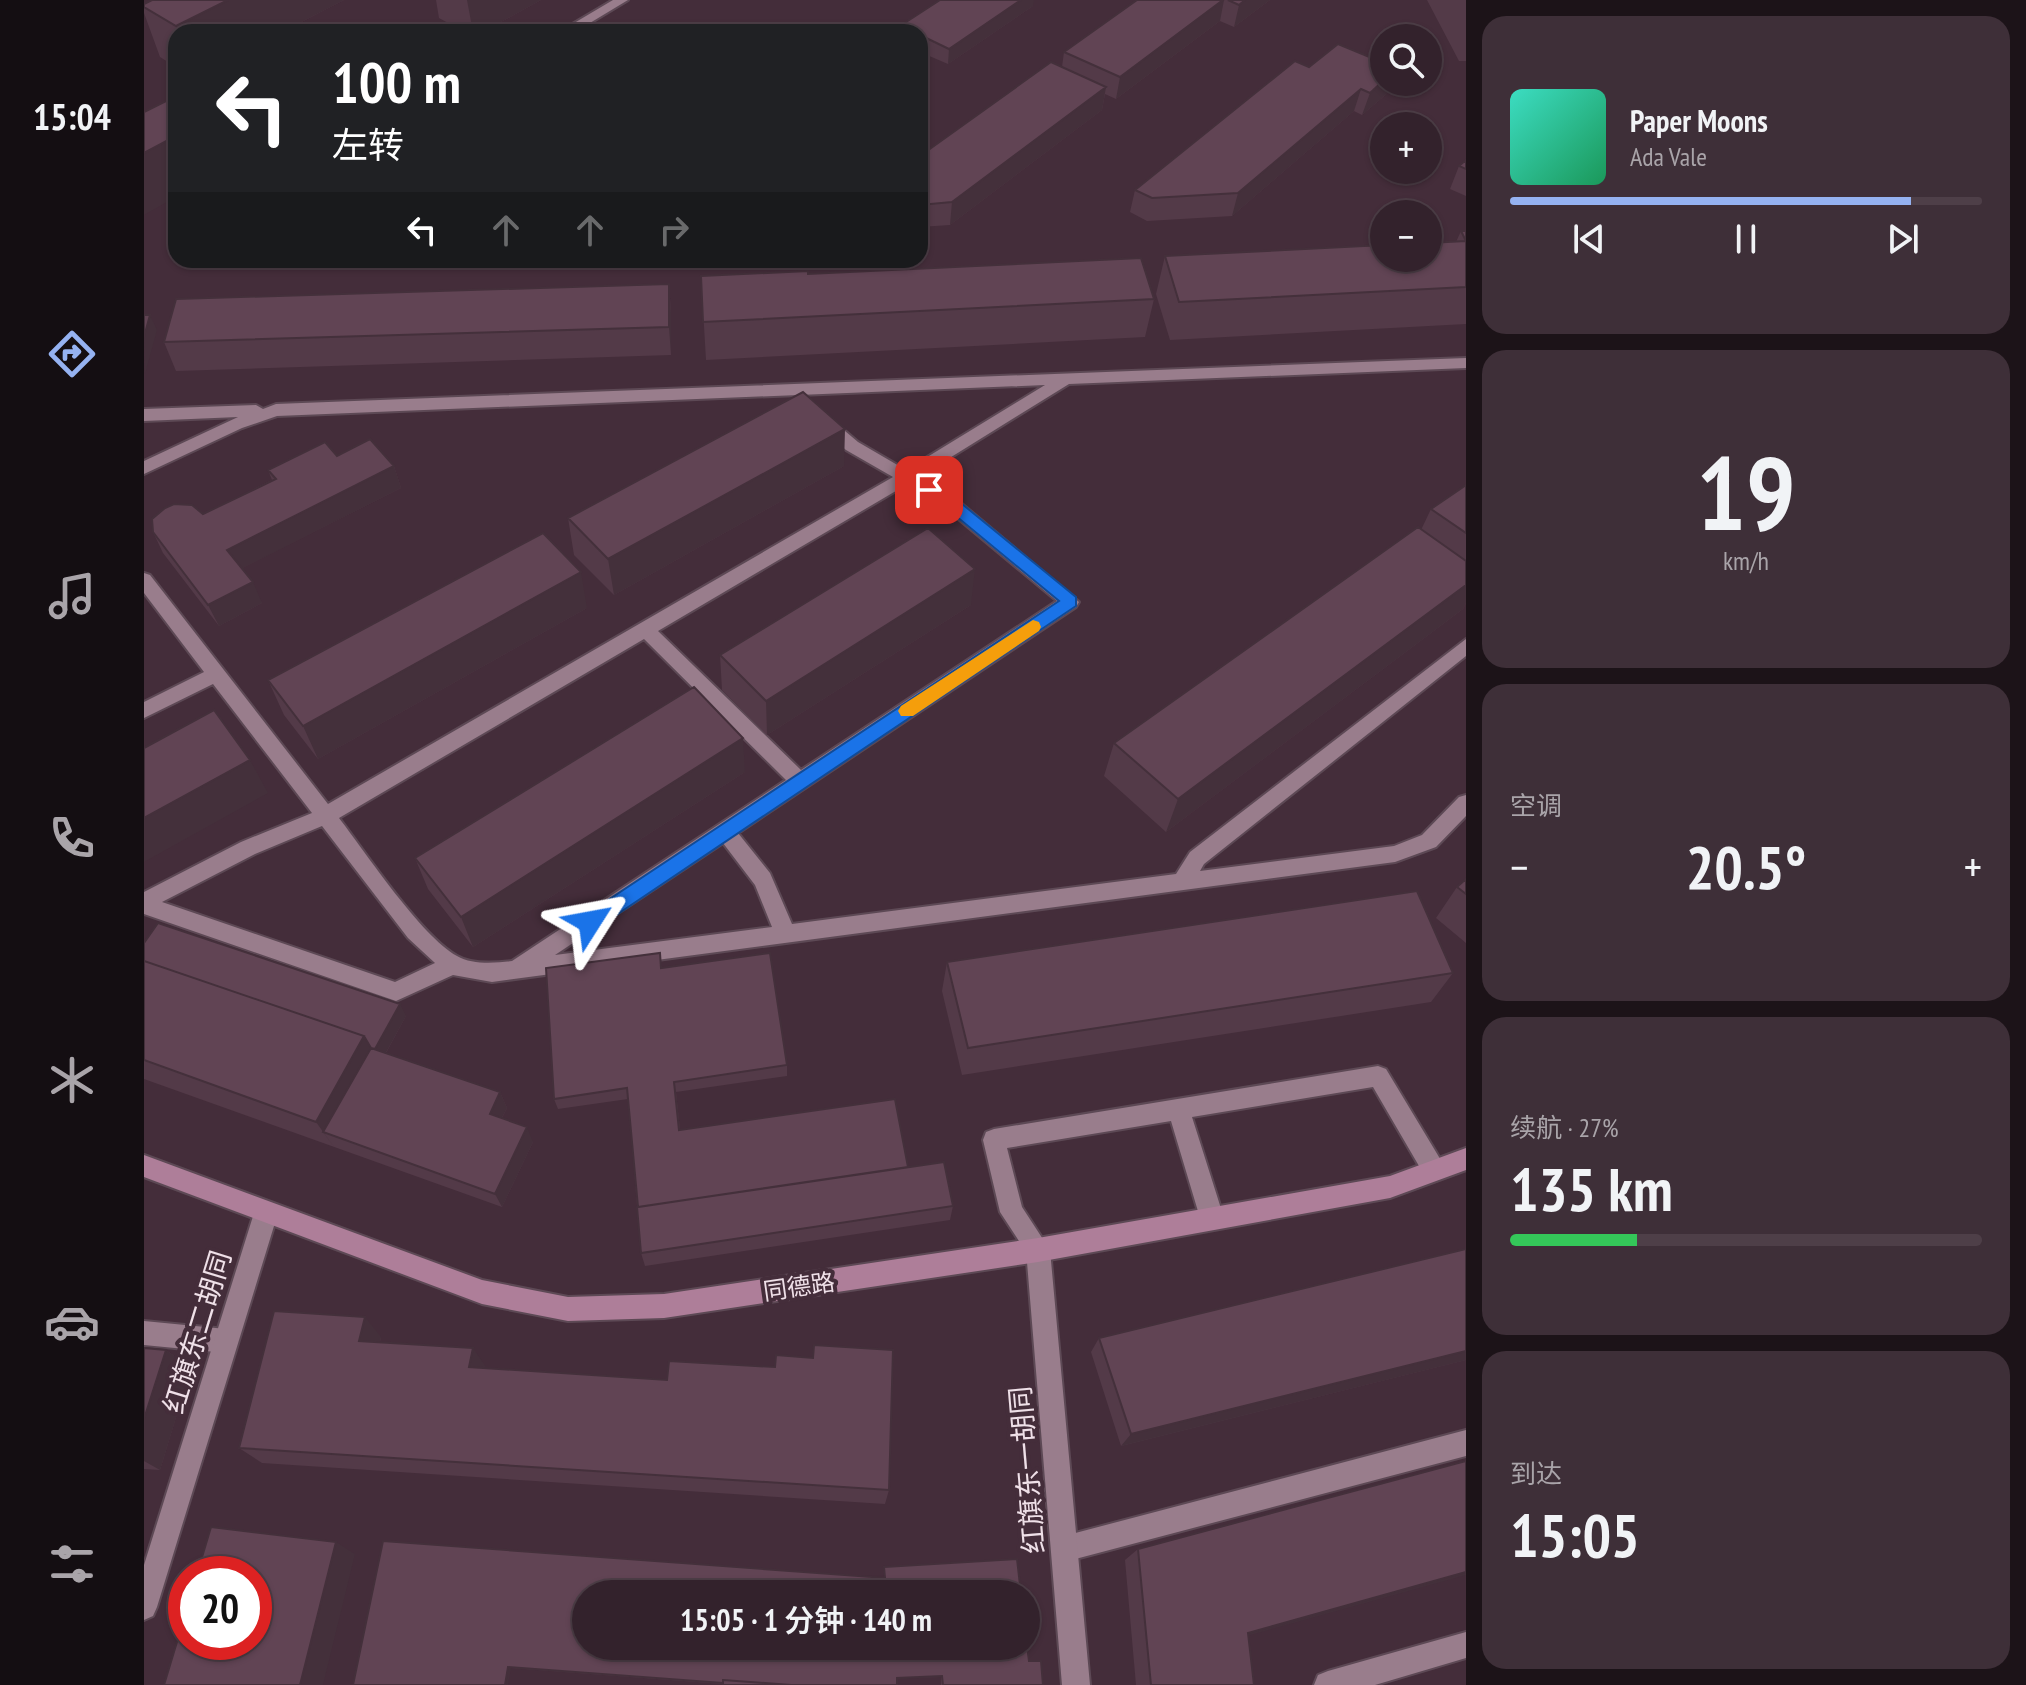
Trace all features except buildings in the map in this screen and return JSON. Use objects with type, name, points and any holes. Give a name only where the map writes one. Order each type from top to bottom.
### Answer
[{"type":"street","points":[[580,24],[622,0]]},
{"type":"street","points":[[144,415],[1466,363]]},
{"type":"street","points":[[144,903],[248,848],[325,816],[908,476],[1067,379]]},
{"type":"street","points":[[516,970],[1070,602],[950,503],[852,446],[787,390]]},
{"type":"street","points":[[144,468],[236,424],[276,410]]},
{"type":"street","points":[[144,580],[415,932],[452,965],[492,973],[1395,854],[1429,841],[1466,803]]},
{"type":"street","points":[[645,629],[800,782]]},
{"type":"street","points":[[1182,882],[1197,858],[1466,646]]},
{"type":"street","points":[[144,711],[216,674]]},
{"type":"street","points":[[725,832],[768,883],[785,935]]},
{"type":"street","points":[[144,903],[396,992],[452,965]]},
{"type":"street","points":[[1038,1250],[1012,1212],[994,1140],[1378,1076],[1434,1170]]},
{"type":"street","points":[[1178,1109],[1212,1218]]},
{"type":"street","name":"同德路","points":[[144,1166],[482,1292],[568,1309],[664,1306],[1038,1250],[1390,1187],[1466,1159]]},
{"type":"street","name":"红旗东二胡同","points":[[144,1607],[153,1550],[226,1341],[266,1213]]},
{"type":"street","name":"红旗东一胡同","points":[[1038,1250],[1076,1685]]},
{"type":"street","points":[[144,1333],[226,1341]]},
{"type":"street","points":[[1064,1549],[1466,1443]]},
{"type":"street","points":[[1328,1685],[1466,1645]]},
{"type":"slow traffic","points":[[907,711],[1033,627]]},
{"type":"route","points":[[590,922],[1070,602],[950,503],[929,490]]}]
